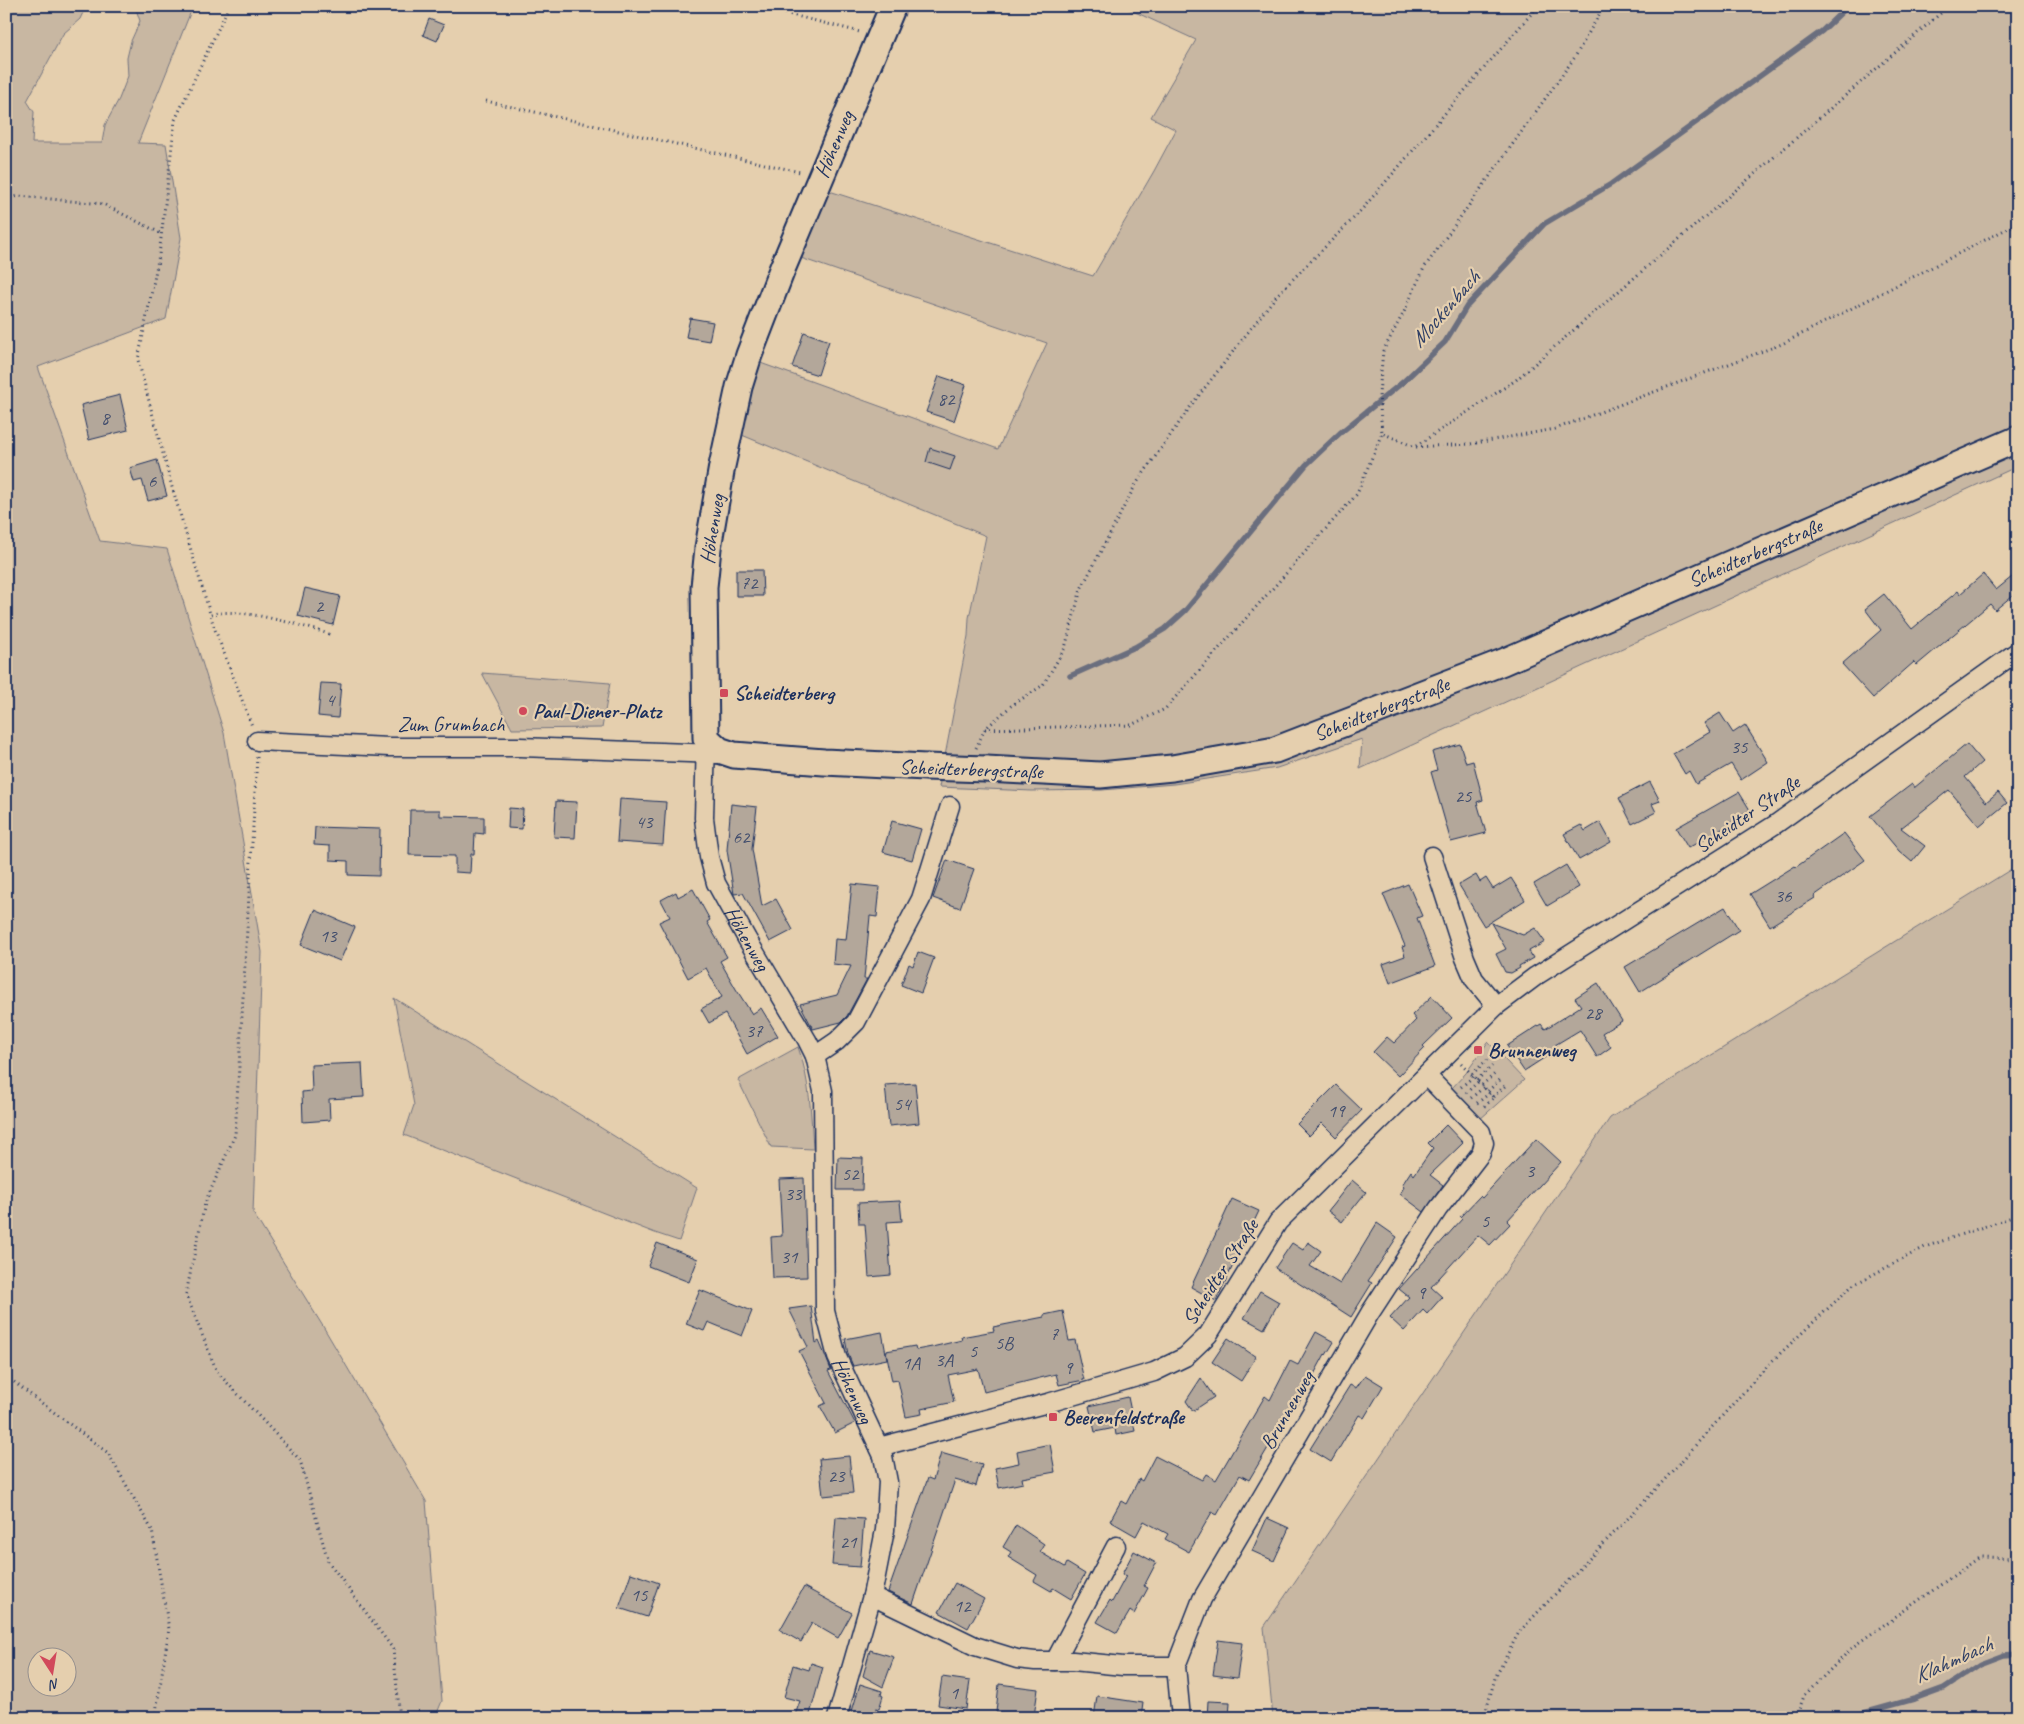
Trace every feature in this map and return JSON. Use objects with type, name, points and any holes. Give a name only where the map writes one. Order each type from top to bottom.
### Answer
[{"type":"street","name":"Höhenweg","points":[[837,1718],[872,1596],[884,1530],[888,1490],[887,1469],[880,1447],[837,1357],[825,1311],[823,1092],[815,1056],[716,883],[706,841],[704,818],[705,577],[708,548],[730,426],[749,355],[820,177],[893,6]]},
{"type":"street","name":"Scheidterbergstraße","points":[[705,745],[734,756],[926,767],[979,762],[1100,775],[1172,768],[1275,750],[1503,662],[2018,439]]},
{"type":"street","name":"Scheidter Straße","points":[[880,1447],[1066,1398],[1154,1372],[1185,1357],[1208,1335],[1278,1222],[1496,1006],[1536,976],[1776,824],[2018,651]]},
{"type":"street","name":"Zum Grumbach","points":[[257,741],[388,746],[705,745]]},
{"type":"street","points":[[815,1056],[837,1041],[856,1022],[921,898],[950,806]]},
{"type":"street","points":[[1432,856],[1465,958],[1474,979],[1496,1006]]},
{"type":"street","name":"Brunnenweg","points":[[1181,1718],[1176,1666],[1202,1599],[1370,1313],[1438,1210],[1481,1153],[1484,1143],[1481,1132],[1427,1076]]},
{"type":"street","points":[[1055,1661],[1116,1546]]},
{"type":"street","points":[[872,1596],[982,1649],[1017,1659],[1090,1662],[1123,1666],[1176,1666]]},
{"type":"path","points":[[229,6],[175,120],[159,255],[138,360],[172,487],[211,615],[257,741],[235,1135],[205,1204],[186,1294],[217,1372],[300,1460],[328,1561],[393,1648],[400,1718]]},
{"type":"path","points":[[756,6],[879,37]]},
{"type":"path","points":[[979,762],[984,729],[1010,706],[1043,684],[1065,648],[1081,589],[1136,484],[1193,404],[1277,295],[1357,215],[1538,6]]},
{"type":"path","points":[[984,729],[1131,725],[1165,709],[1356,494],[1382,433],[1379,394],[1383,351],[1404,312],[1424,268],[1575,57],[1604,6]]},
{"type":"path","points":[[1415,446],[1516,380],[1949,6]]},
{"type":"path","points":[[486,101],[820,177]]},
{"type":"path","points":[[6,199],[19,196],[103,204],[162,234]]},
{"type":"path","points":[[1382,433],[1415,446],[1470,444],[1555,429],[1782,344],[2018,223]]},
{"type":"path","points":[[211,615],[226,611],[301,624],[332,635]]},
{"type":"path","points":[[1460,1088],[1487,1060]]},
{"type":"path","points":[[1466,1093],[1492,1066]]},
{"type":"path","points":[[1467,1070],[1493,1097]]},
{"type":"path","points":[[1471,1098],[1497,1072]]},
{"type":"path","points":[[1477,1103],[1502,1078]]},
{"type":"path","points":[[1482,1108],[1507,1084]]},
{"type":"path","points":[[1484,1718],[1494,1678],[1519,1632],[1656,1489],[1770,1363],[1853,1285],[1925,1247],[2018,1215]]},
{"type":"path","points":[[6,1376],[108,1453],[152,1530],[169,1629],[155,1718]]},
{"type":"path","points":[[1796,1718],[1804,1696],[1854,1646],[1980,1557],[2018,1558]]},
{"type":"shaded area","points":[[6,6],[86,6],[80,19],[63,34],[27,101],[34,112],[32,143],[102,143],[105,125],[119,99],[128,76],[127,58],[131,41],[140,21],[135,6],[193,6],[138,143],[166,144],[181,238],[166,319],[38,367],[100,541],[167,549],[224,733],[262,952],[253,1213],[324,1328],[426,1501],[442,1701],[435,1718],[6,1718]]},
{"type":"shaded area","points":[[1122,6],[2018,6],[2018,466],[1360,769],[1362,739],[1277,768],[1174,784],[1102,790],[1032,791],[939,787],[968,636],[969,618],[986,536],[737,433],[755,361],[998,449],[1047,343],[795,256],[823,189],[1093,276],[1176,130],[1151,117],[1196,40]]},
{"type":"shaded area","points":[[482,673],[610,683],[602,728],[512,729]]},
{"type":"shaded area","points":[[2018,865],[2018,1718],[1273,1718],[1264,1627],[1610,1118]]},
{"type":"shaded area","points":[[394,998],[697,1188],[679,1241],[404,1135],[414,1105]]},
{"type":"shaded area","points":[[1488,1042],[1524,1080],[1479,1120],[1451,1089],[1466,1073]]},
{"type":"shaded area","points":[[798,1047],[805,1072],[811,1110],[813,1149],[771,1147],[738,1080]]},
{"type":"building","points":[[429,19],[444,25],[437,41],[423,35]]},
{"type":"building","points":[[690,318],[713,322],[709,341],[686,337]]},
{"type":"building","points":[[804,332],[829,341],[818,375],[792,367]]},
{"type":"building","points":[[939,376],[966,385],[954,421],[926,412]]},
{"type":"building","points":[[120,395],[128,430],[89,440],[81,405]]},
{"type":"building","points":[[930,448],[955,456],[950,470],[926,462]]},
{"type":"building","points":[[157,460],[167,496],[148,501],[142,480],[134,482],[130,468]]},
{"type":"building","points":[[736,570],[762,570],[763,596],[736,596]]},
{"type":"building","points":[[2018,572],[2018,591],[1995,610],[1990,604],[1917,665],[1914,662],[1873,698],[1842,664],[1881,630],[1865,609],[1884,594],[1912,629],[1958,591],[1960,594],[1983,574],[1996,590]]},
{"type":"building","points":[[305,588],[340,596],[333,625],[298,616]]},
{"type":"building","points":[[321,683],[341,684],[338,718],[318,716]]},
{"type":"building","points":[[1720,713],[1733,733],[1745,725],[1768,762],[1741,780],[1731,764],[1696,784],[1689,771],[1685,774],[1673,754],[1710,732],[1704,723]]},
{"type":"building","points":[[1460,744],[1466,763],[1473,761],[1483,800],[1477,802],[1486,833],[1451,842],[1431,772],[1437,770],[1432,752]]},
{"type":"building","points":[[1967,744],[1982,762],[1965,777],[1986,802],[1998,792],[2007,803],[1979,826],[1949,790],[1901,828],[1925,846],[1912,862],[1899,851],[1870,816],[1912,784],[1914,788]]},
{"type":"building","points":[[1650,782],[1660,801],[1652,804],[1656,812],[1632,824],[1619,798]]},
{"type":"building","points":[[1739,792],[1750,810],[1722,829],[1688,848],[1676,828]]},
{"type":"building","points":[[620,799],[666,802],[663,845],[617,842]]},
{"type":"building","points":[[556,801],[577,802],[575,838],[554,837]]},
{"type":"building","points":[[731,804],[757,807],[752,849],[762,906],[776,899],[793,930],[770,942],[743,893],[734,894],[727,850]]},
{"type":"building","points":[[509,808],[523,809],[522,829],[508,828]]},
{"type":"building","points":[[410,810],[440,810],[440,816],[484,817],[484,834],[475,833],[474,854],[471,854],[470,873],[455,872],[455,856],[409,855]]},
{"type":"building","points":[[892,821],[921,829],[912,860],[883,852]]},
{"type":"building","points":[[1600,822],[1611,842],[1579,860],[1564,834],[1581,825],[1585,831]]},
{"type":"building","points":[[315,827],[380,829],[379,876],[348,875],[348,861],[330,860],[330,846],[314,845]]},
{"type":"building","points":[[1844,833],[1865,860],[1814,896],[1815,898],[1770,926],[1750,894],[1796,867]]},
{"type":"building","points":[[947,860],[974,869],[960,908],[933,898]]},
{"type":"building","points":[[1566,865],[1579,887],[1547,906],[1534,884]]},
{"type":"building","points":[[1476,875],[1480,882],[1486,878],[1493,889],[1511,878],[1525,900],[1484,926],[1459,885]]},
{"type":"building","points":[[852,884],[880,887],[877,917],[870,916],[864,979],[867,979],[847,1016],[841,1022],[813,1029],[800,1004],[837,995],[851,966],[833,964],[835,939],[846,940]]},
{"type":"building","points":[[1408,884],[1422,916],[1417,918],[1435,966],[1390,983],[1383,964],[1405,956],[1402,947],[1405,946],[1383,894]]},
{"type":"building","points":[[693,889],[710,920],[707,922],[727,957],[720,961],[736,989],[752,1014],[761,1008],[778,1036],[747,1054],[725,1014],[709,1023],[701,1009],[722,997],[706,968],[688,978],[659,922],[670,917],[661,900],[676,892],[678,897]]},
{"type":"building","points":[[1725,907],[1739,930],[1640,992],[1625,967]]},
{"type":"building","points":[[315,910],[355,927],[340,961],[301,945]]},
{"type":"building","points":[[1491,923],[1523,935],[1535,928],[1545,942],[1529,951],[1533,958],[1519,966],[1520,968],[1511,973],[1505,972],[1496,954],[1506,949]]},
{"type":"building","points":[[918,952],[934,958],[921,993],[901,985],[909,964],[913,966]]},
{"type":"building","points":[[1598,983],[1622,1021],[1602,1033],[1611,1047],[1597,1057],[1580,1030],[1555,1045],[1558,1049],[1524,1071],[1507,1046],[1541,1024],[1545,1029],[1581,1006],[1575,998]]},
{"type":"building","points":[[1432,996],[1452,1018],[1423,1046],[1425,1048],[1398,1076],[1373,1052],[1387,1037],[1394,1043],[1416,1020],[1412,1015]]},
{"type":"building","points":[[362,1063],[364,1097],[329,1099],[330,1120],[303,1122],[302,1092],[312,1091],[311,1065]]},
{"type":"building","points":[[915,1083],[919,1123],[889,1126],[885,1085]]},
{"type":"building","points":[[1336,1085],[1362,1110],[1336,1137],[1322,1123],[1309,1136],[1297,1124]]},
{"type":"building","points":[[1446,1125],[1463,1143],[1430,1175],[1443,1185],[1424,1212],[1400,1194],[1404,1187],[1402,1185],[1411,1171],[1414,1175],[1433,1148],[1428,1143]]},
{"type":"building","points":[[1536,1139],[1561,1162],[1507,1221],[1510,1224],[1490,1245],[1478,1235],[1431,1287],[1442,1297],[1427,1314],[1423,1310],[1404,1331],[1390,1318],[1409,1297],[1399,1289],[1462,1219],[1460,1217],[1480,1196],[1482,1198]]},
{"type":"building","points":[[838,1157],[863,1158],[862,1190],[837,1190]]},
{"type":"building","points":[[804,1178],[807,1277],[773,1278],[771,1237],[782,1236],[779,1179]]},
{"type":"building","points":[[1352,1180],[1366,1192],[1342,1222],[1328,1211]]},
{"type":"building","points":[[1232,1199],[1259,1211],[1216,1301],[1191,1287]]},
{"type":"building","points":[[900,1201],[902,1221],[887,1222],[891,1275],[869,1277],[865,1224],[859,1224],[858,1203]]},
{"type":"building","points":[[1377,1223],[1397,1237],[1368,1281],[1372,1283],[1351,1317],[1275,1268],[1292,1243],[1303,1250],[1308,1242],[1321,1251],[1310,1266],[1340,1284]]},
{"type":"building","points":[[657,1243],[698,1259],[689,1282],[648,1266]]},
{"type":"building","points":[[700,1290],[752,1311],[742,1336],[708,1322],[704,1331],[686,1324]]},
{"type":"building","points":[[1260,1291],[1279,1302],[1264,1329],[1244,1318]]},
{"type":"building","points":[[811,1306],[816,1343],[819,1341],[831,1370],[828,1371],[855,1423],[835,1433],[820,1406],[826,1403],[799,1351],[808,1347],[789,1309]]},
{"type":"building","points":[[1063,1311],[1069,1341],[1075,1340],[1084,1380],[1059,1385],[1056,1374],[984,1392],[978,1369],[948,1375],[954,1402],[921,1409],[922,1414],[906,1417],[898,1380],[892,1381],[886,1351],[915,1346],[916,1350],[932,1347],[962,1340],[961,1337],[994,1331],[993,1327],[1044,1317],[1044,1315]]},
{"type":"building","points":[[882,1332],[887,1359],[853,1366],[845,1339]]},
{"type":"building","points":[[1316,1332],[1334,1342],[1325,1354],[1298,1404],[1295,1402],[1249,1480],[1240,1475],[1217,1515],[1212,1512],[1189,1552],[1165,1539],[1168,1534],[1144,1521],[1136,1536],[1110,1521],[1121,1501],[1126,1504],[1139,1479],[1142,1481],[1155,1456],[1202,1480],[1206,1474],[1216,1480],[1265,1396],[1270,1400],[1290,1361],[1298,1365]]},
{"type":"building","points":[[1228,1338],[1256,1357],[1241,1381],[1212,1362]]},
{"type":"building","points":[[1365,1375],[1383,1386],[1364,1418],[1359,1415],[1331,1462],[1310,1449],[1350,1385],[1356,1388]]},
{"type":"building","points":[[1201,1378],[1214,1397],[1193,1411],[1186,1401]]},
{"type":"building","points":[[1128,1397],[1135,1431],[1116,1435],[1115,1428],[1095,1432],[1089,1406]]},
{"type":"building","points":[[1050,1444],[1055,1472],[1022,1478],[1023,1483],[999,1488],[995,1468],[1019,1463],[1017,1451]]},
{"type":"building","points":[[941,1453],[982,1465],[976,1486],[955,1480],[913,1604],[888,1592],[928,1478],[933,1480]]},
{"type":"building","points":[[849,1456],[853,1493],[823,1496],[819,1459]]},
{"type":"building","points":[[836,1517],[864,1519],[860,1567],[832,1565]]},
{"type":"building","points":[[1267,1518],[1289,1528],[1274,1561],[1252,1551]]},
{"type":"building","points":[[1016,1525],[1044,1544],[1040,1552],[1065,1567],[1067,1563],[1085,1574],[1071,1599],[1053,1588],[1051,1591],[1034,1581],[1037,1575],[1008,1557],[1011,1552],[1003,1547]]},
{"type":"building","points":[[1134,1551],[1156,1563],[1144,1586],[1148,1588],[1134,1614],[1130,1611],[1117,1633],[1097,1622],[1110,1600],[1112,1602],[1126,1576],[1122,1574]]},
{"type":"building","points":[[631,1573],[659,1583],[647,1617],[619,1608]]},
{"type":"building","points":[[955,1583],[984,1599],[968,1628],[939,1612]]},
{"type":"building","points":[[804,1587],[852,1613],[838,1638],[812,1623],[801,1642],[780,1630]]},
{"type":"building","points":[[1218,1640],[1242,1643],[1237,1678],[1213,1675]]},
{"type":"building","points":[[870,1650],[894,1657],[883,1687],[863,1676]]},
{"type":"building","points":[[811,1663],[823,1667],[809,1718],[794,1718],[800,1701],[784,1697],[793,1665],[809,1670]]},
{"type":"building","points":[[942,1677],[970,1681],[966,1709],[938,1705]]},
{"type":"building","points":[[860,1684],[882,1691],[881,1695],[883,1696],[879,1709],[876,1708],[875,1718],[850,1718]]},
{"type":"building","points":[[999,1684],[1038,1689],[1034,1716],[996,1712]]},
{"type":"building","points":[[1097,1696],[1143,1703],[1141,1718],[1094,1718]]},
{"type":"building","points":[[1208,1701],[1230,1702],[1229,1718],[1207,1718]]},
{"type":"waterway","name":"Mockenbach","points":[[1070,676],[1135,647],[1165,629],[1185,611],[1306,465],[1340,433],[1403,382],[1445,342],[1467,306],[1544,224],[1611,184],[1822,31],[1848,6]]},
{"type":"waterway","name":"Klahmbach","points":[[1846,1718],[1914,1699],[1944,1688],[1980,1664],[2004,1655],[2018,1654]]},
{"type":"place","name":"Scheidterberg","points":[[724,693]]},
{"type":"place","name":"Paul-Diener-Platz","points":[[523,711]]},
{"type":"place","name":"Brunnenweg","points":[[1478,1050]]},
{"type":"place","name":"Beerenfeldstraße","points":[[1053,1417]]}]
